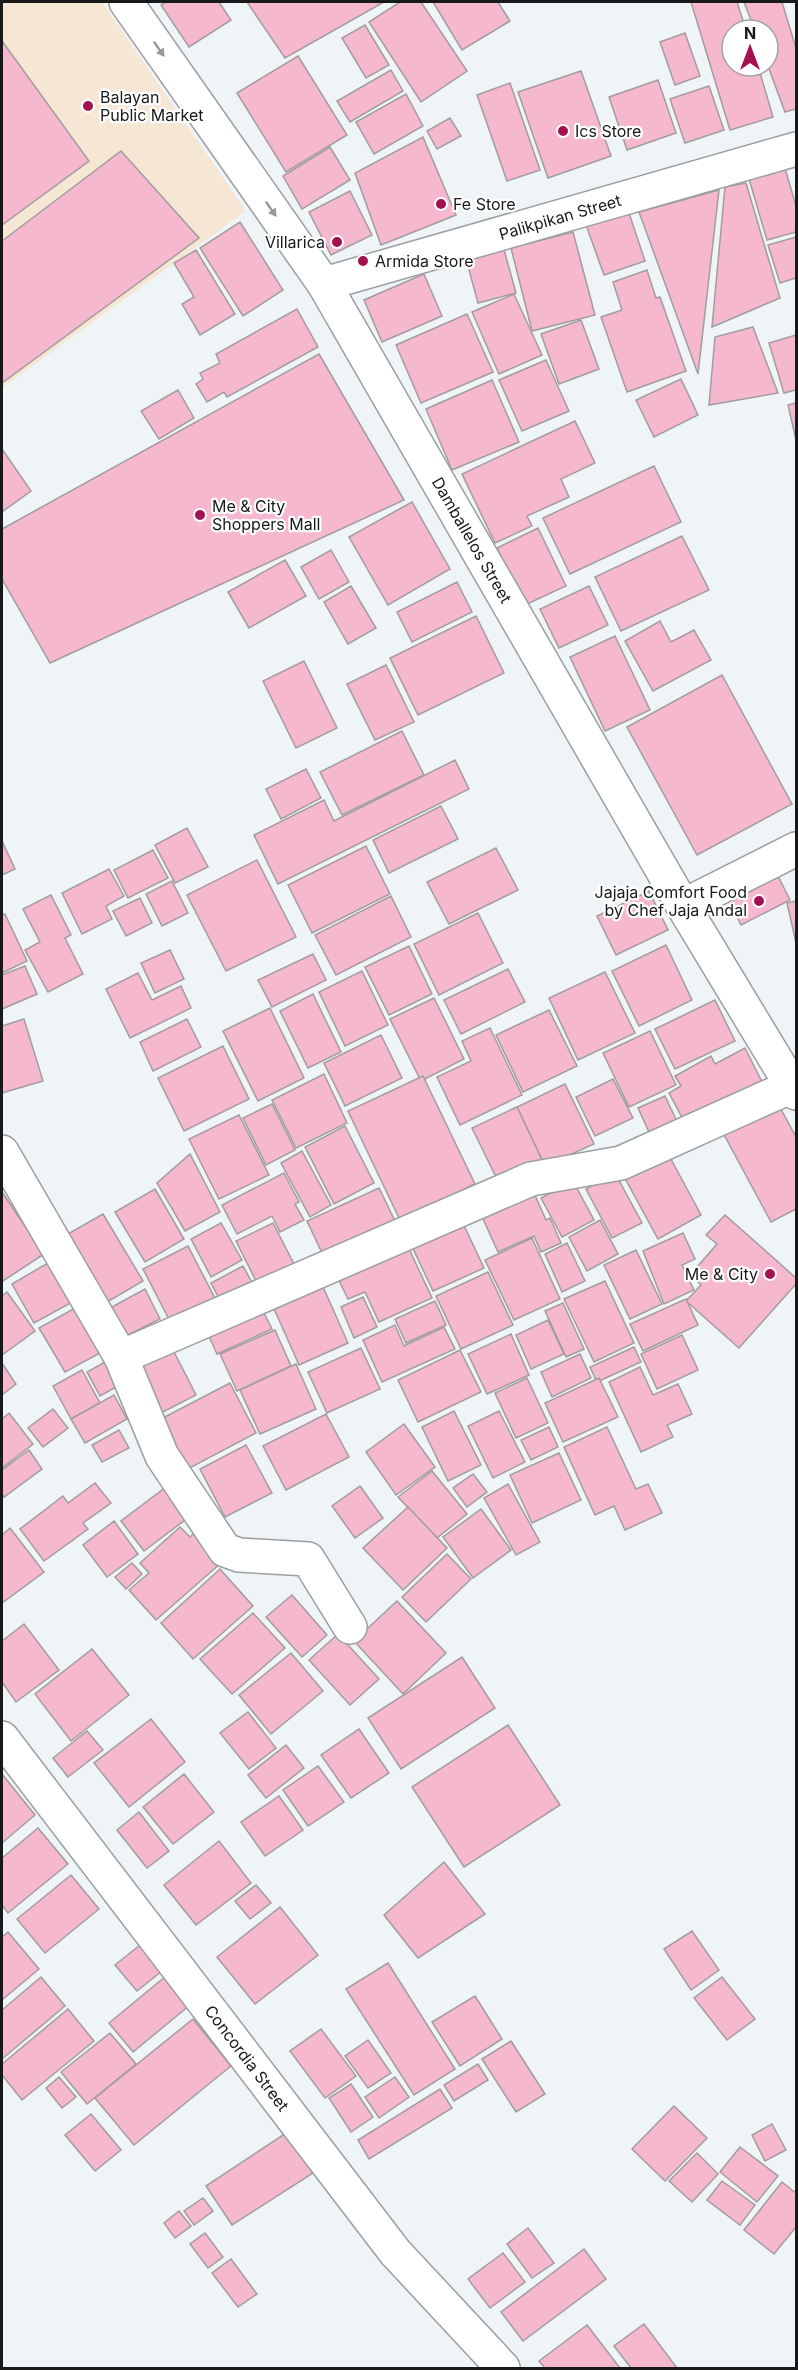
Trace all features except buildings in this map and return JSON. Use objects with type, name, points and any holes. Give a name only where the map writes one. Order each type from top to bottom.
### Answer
[{"type":"street","name":"Damballelos Street","points":[[126,2],[324,284],[683,906],[794,1090]]},
{"type":"street","name":"Palikpikan Street","points":[[324,284],[796,149]]},
{"type":"street","points":[[683,906],[796,849]]},
{"type":"street","points":[[121,1358],[531,1179],[621,1163],[794,1090]]},
{"type":"street","points":[[2,1152],[121,1358],[162,1456],[225,1550],[238,1555],[308,1559],[350,1627]]},
{"type":"street","name":"Concordia Street","points":[[2,1737],[395,2252],[503,2368]]},
{"type":"shaded area","name":"Balayan Public Market","points":[[2,2],[102,2],[246,211],[2,388]]},
{"type":"place","name":"Balayan Public Market","points":[[88,106]]},
{"type":"place","name":"Ics Store","points":[[563,131]]},
{"type":"place","name":"Fe Store","points":[[441,204]]},
{"type":"place","name":"Villarica","points":[[337,242]]},
{"type":"place","name":"Armida Store","points":[[363,261]]},
{"type":"place","name":"Me & City Shoppers Mall","points":[[200,515]]},
{"type":"place","name":"Jajaja Comfort Food by Chef Jaja Andal","points":[[759,901]]},
{"type":"place","name":"Me & City","points":[[770,1274]]}]
